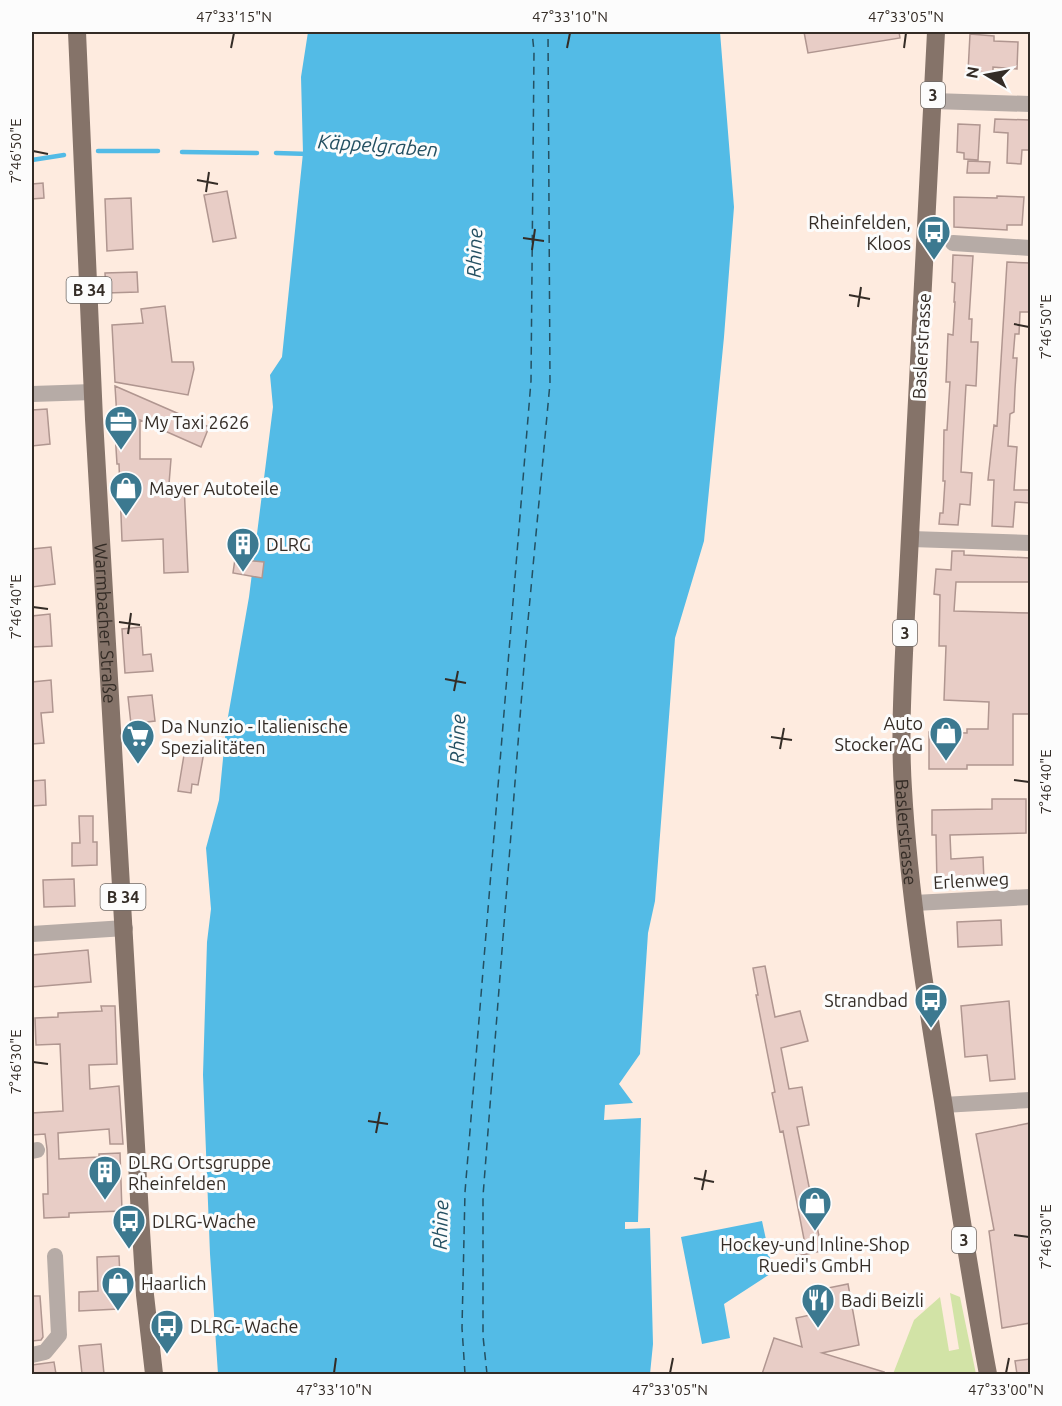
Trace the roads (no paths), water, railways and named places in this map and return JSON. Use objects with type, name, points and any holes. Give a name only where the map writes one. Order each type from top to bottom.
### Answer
[{"type":"main road","name":"Warmbacher Straße","points":[[77,32],[93,392],[125,928],[131,1072],[145,1284],[154,1374]]},
{"type":"main road","name":"Baslerstrasse","points":[[936,32],[901,734],[907,845],[914,903],[969,1274],[988,1374]]},
{"type":"street","points":[[933,101],[1030,104]]},
{"type":"street","points":[[953,243],[1030,248]]},
{"type":"street","points":[[32,394],[93,392]]},
{"type":"street","points":[[911,539],[1030,543]]},
{"type":"street","name":"Erlenweg","points":[[914,903],[1030,897]]},
{"type":"street","points":[[32,934],[125,928]]},
{"type":"street","points":[[943,1105],[1030,1100]]},
{"type":"street","points":[[32,1355],[45,1352],[60,1335],[55,1256]]},
{"type":"water","name":"Rhine","points":[[308,32],[720,32],[734,207],[704,541],[675,638],[655,901],[648,933],[640,1054],[619,1084],[633,1103],[605,1105],[604,1120],[641,1118],[638,1222],[625,1222],[625,1229],[650,1228],[653,1344],[650,1374],[218,1374],[210,1254],[203,1075],[207,942],[211,909],[206,848],[219,800],[226,728],[249,597],[273,407],[270,375],[282,357],[303,153],[301,77]]},
{"type":"water","points":[[762,1221],[773,1272],[724,1304],[730,1338],[702,1344],[681,1237]]},
{"type":"waterway","name":"Käppelgraben","points":[[98,151],[158,151]]},
{"type":"waterway","name":"Käppelgraben","points":[[182,152],[257,153]]},
{"type":"waterway","name":"Käppelgraben","points":[[276,153],[309,154]]},
{"type":"waterway","name":"Käppelgraben","points":[[32,160],[64,155]]},
{"type":"place","name":"Rheinfelden, Kloos","points":[[934,261]]},
{"type":"place","name":"My Taxi 2626","points":[[121,451]]},
{"type":"place","name":"Mayer Autoteile","points":[[126,517]]},
{"type":"place","name":"DLRG","points":[[243,573]]},
{"type":"place","name":"Auto Stocker AG","points":[[946,762]]},
{"type":"place","name":"Da Nunzio - Italienische Spezialitäten","points":[[138,765]]},
{"type":"place","name":"Strandbad","points":[[931,1029]]},
{"type":"place","name":"DLRG Ortsgruppe Rheinfelden","points":[[105,1201]]},
{"type":"place","name":"Hockey-und Inline-Shop Ruedi's GmbH","points":[[815,1232]]},
{"type":"place","name":"DLRG-Wache","points":[[129,1250]]},
{"type":"place","name":"Haarlich","points":[[118,1312]]},
{"type":"place","name":"Badi Beizli","points":[[818,1329]]},
{"type":"place","name":"DLRG- Wache","points":[[167,1355]]}]
